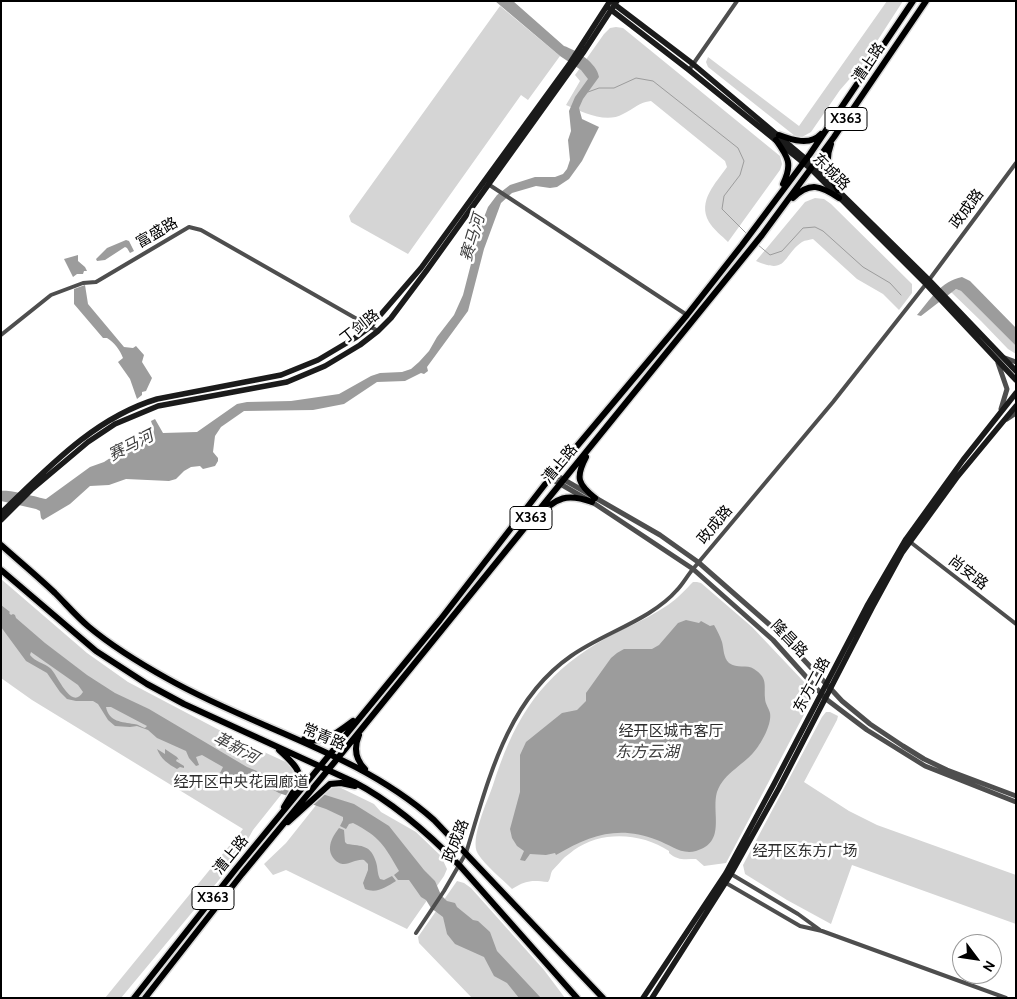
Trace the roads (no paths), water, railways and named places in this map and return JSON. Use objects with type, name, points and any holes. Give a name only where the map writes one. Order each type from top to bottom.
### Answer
[{"type":"main road","name":"漕上路","points":[[320,766],[440,620],[552,476],[687,315],[742,245],[805,161],[913,1]]},
{"type":"main road","name":"漕上路","points":[[134,998],[275,821],[294,801],[314,786],[328,770],[762,235],[834,136],[926,1]]},
{"type":"main road","name":"东城路","points":[[612,4],[694,64],[838,190],[934,290],[1016,371]]},
{"type":"main road","name":"东城路","points":[[612,4],[689,70],[778,137]]},
{"type":"main road","name":"丁剑路","points":[[1,520],[24,490],[100,424],[140,404],[157,399],[281,376],[318,360],[370,327],[421,268],[486,182],[572,65],[612,4]]},
{"type":"main road","points":[[778,137],[793,141],[817,138],[835,118]]},
{"type":"main road","points":[[834,136],[828,151],[827,169],[838,190]]},
{"type":"main road","points":[[778,137],[788,157],[789,167],[779,194]]},
{"type":"main road","name":"东城路","points":[[812,167],[839,198],[927,282]]},
{"type":"main road","name":"丁剑路","points":[[1,513],[88,442],[124,420],[158,406],[287,382],[325,366],[360,345],[391,318],[417,284],[486,182]]},
{"type":"main road","points":[[776,215],[799,191],[809,187],[818,186],[839,198]]},
{"type":"main road","name":"东城路","points":[[946,302],[998,363],[1016,380]]},
{"type":"main road","name":"东方二路","points":[[652,998],[726,883],[826,699],[829,686],[908,540],[963,460],[1016,393]]},
{"type":"main road","name":"东方二路","points":[[908,540],[997,427],[1016,406]]},
{"type":"main road","points":[[594,500],[579,480],[580,469],[598,437]]},
{"type":"main road","points":[[516,537],[546,508],[559,499],[570,496],[594,500]]},
{"type":"main road","name":"常青路","points":[[1,545],[39,578],[88,627],[137,661],[191,691],[338,757],[376,777],[413,801],[466,853],[603,998]]},
{"type":"main road","name":"常青路","points":[[1,570],[96,651],[117,666],[184,704],[371,791],[416,824],[460,866],[577,998]]},
{"type":"main road","name":"东方二路","points":[[643,998],[726,873],[822,693],[829,686]]},
{"type":"main road","points":[[282,733],[312,742],[322,740],[332,737],[362,714]]},
{"type":"main road","points":[[366,723],[358,737],[356,749],[358,760],[363,767],[376,777]]},
{"type":"main road","points":[[275,746],[294,763],[300,773],[302,783],[294,801]]},
{"type":"main road","name":"X363","points":[[302,783],[320,766]]},
{"type":"main road","points":[[276,832],[308,806],[330,784],[353,785],[371,791]]},
{"type":"main road","name":"漕上路","points":[[145,998],[276,832],[294,801]]},
{"type":"street","points":[[689,70],[737,1]]},
{"type":"street","name":"政成路","points":[[416,933],[460,866],[500,750],[521,708],[532,692],[569,657],[590,643],[658,607],[676,591],[698,562],[833,402],[927,282],[1016,163]]},
{"type":"street","points":[[486,182],[687,315]]},
{"type":"street","name":"富盛路","points":[[1,335],[51,295],[83,283],[96,282],[189,227],[201,230],[378,331]]},
{"type":"street","points":[[1000,356],[1016,362]]},
{"type":"street","points":[[998,363],[1007,389],[998,416]]},
{"type":"street","points":[[997,427],[1016,413]]},
{"type":"street","name":"隆昌路","points":[[552,476],[660,535],[698,562],[779,633],[842,701],[870,724],[924,759],[982,785],[1016,796]]},
{"type":"street","name":"隆昌路","points":[[594,500],[693,569],[773,640],[826,699],[867,730],[925,766],[1016,802]]},
{"type":"street","name":"尚安路","points":[[908,540],[1016,624]]},
{"type":"street","points":[[731,874],[798,914],[822,931]]},
{"type":"street","points":[[726,883],[800,926],[822,931],[1006,998]]},
{"type":"water","points":[[495,1],[513,1],[564,46],[580,54],[590,62],[599,77],[583,99],[579,108],[582,119],[599,127],[582,161],[569,179],[557,187],[536,186],[512,193],[501,203],[484,249],[468,311],[427,367],[428,371],[405,381],[377,382],[344,404],[313,410],[244,411],[221,427],[215,436],[213,452],[218,461],[215,466],[203,469],[200,466],[191,467],[176,479],[169,481],[126,479],[109,485],[90,486],[70,504],[43,520],[40,511],[36,509],[1,501],[1,491],[16,492],[46,499],[90,467],[104,462],[130,445],[148,438],[154,430],[151,421],[155,419],[163,433],[197,432],[237,404],[291,401],[339,394],[371,376],[380,373],[402,372],[411,369],[419,362],[454,315],[463,295],[481,225],[488,207],[497,195],[510,185],[535,177],[555,177],[563,174],[567,169],[570,160],[568,140],[571,131],[569,111],[575,97],[588,79],[581,70],[560,56]]},
{"type":"water","points":[[126,240],[129,241],[134,251],[130,253],[125,247],[105,260],[97,261],[96,259],[107,248]]},
{"type":"water","points":[[78,255],[78,261],[87,271],[73,277],[64,259]]},
{"type":"water","points":[[962,277],[970,281],[1016,328],[1016,346],[961,291],[956,289],[921,316],[917,315],[931,297],[942,287]]},
{"type":"water","points":[[85,285],[88,304],[124,347],[133,348],[136,346],[144,355],[142,362],[152,378],[146,391],[142,392],[142,395],[137,399],[130,379],[118,362],[123,358],[118,349],[110,340],[103,338],[74,304],[74,289]]},
{"type":"water","points":[[1,605],[11,615],[15,615],[16,618],[45,643],[87,675],[115,693],[149,709],[247,767],[287,783],[354,804],[389,826],[435,881],[441,895],[447,901],[455,903],[457,907],[473,920],[478,921],[490,932],[497,951],[541,998],[519,998],[507,983],[494,976],[484,957],[455,944],[447,934],[443,917],[431,908],[409,880],[398,880],[394,875],[399,871],[381,842],[375,837],[353,823],[349,824],[346,829],[340,826],[343,817],[326,809],[279,793],[262,784],[250,783],[220,773],[223,767],[202,755],[196,757],[199,765],[196,766],[186,751],[157,738],[148,730],[137,726],[115,726],[108,720],[98,704],[93,701],[67,699],[47,673],[26,661],[1,627]],"holes":[[[31,652],[78,685],[83,692],[78,697],[69,695],[53,671],[32,657],[30,655]],[[106,707],[111,707],[147,726],[145,728],[137,724],[117,720],[110,716]]]},
{"type":"water","name":"东方云湖","points":[[686,620],[699,623],[701,621],[710,626],[714,625],[729,663],[735,666],[748,667],[758,672],[764,682],[765,700],[770,713],[768,726],[759,745],[720,785],[716,800],[715,834],[712,841],[706,847],[686,852],[657,840],[630,833],[605,834],[581,842],[556,855],[555,853],[546,855],[530,854],[525,861],[520,860],[524,851],[517,846],[512,838],[510,829],[520,792],[520,755],[526,742],[562,713],[577,710],[586,701],[586,693],[611,658],[617,653],[624,649],[652,649],[659,645],[678,623]]},
{"type":"water","points":[[157,749],[165,754],[165,749],[177,757],[179,760],[177,759],[176,761],[184,766],[184,768],[180,767],[177,769],[171,765]]},
{"type":"water","points":[[339,828],[344,830],[345,842],[347,844],[369,849],[374,856],[380,879],[384,880],[392,876],[396,881],[374,891],[365,889],[363,883],[368,870],[368,864],[361,860],[341,864],[336,861],[331,853],[330,844]]},
{"type":"waterway","name":"赛马河","points":[[588,92],[599,88],[614,88],[636,78],[653,81],[738,148],[744,161],[740,175],[724,196],[722,209],[747,234]]},
{"type":"waterway","name":"赛马河","points":[[757,244],[770,255],[782,251],[803,228],[815,227],[823,231],[863,267],[890,283],[901,295]]},
{"type":"park label","name":"经开区城市客厅","points":[[671,732]]},
{"type":"park label","name":"经开区中央花园廊道","points":[[241,783]]},
{"type":"park label","name":"经开区东方广场","points":[[805,852]]},
{"type":"water label","name":"革新河","points":[[236,748]]}]
